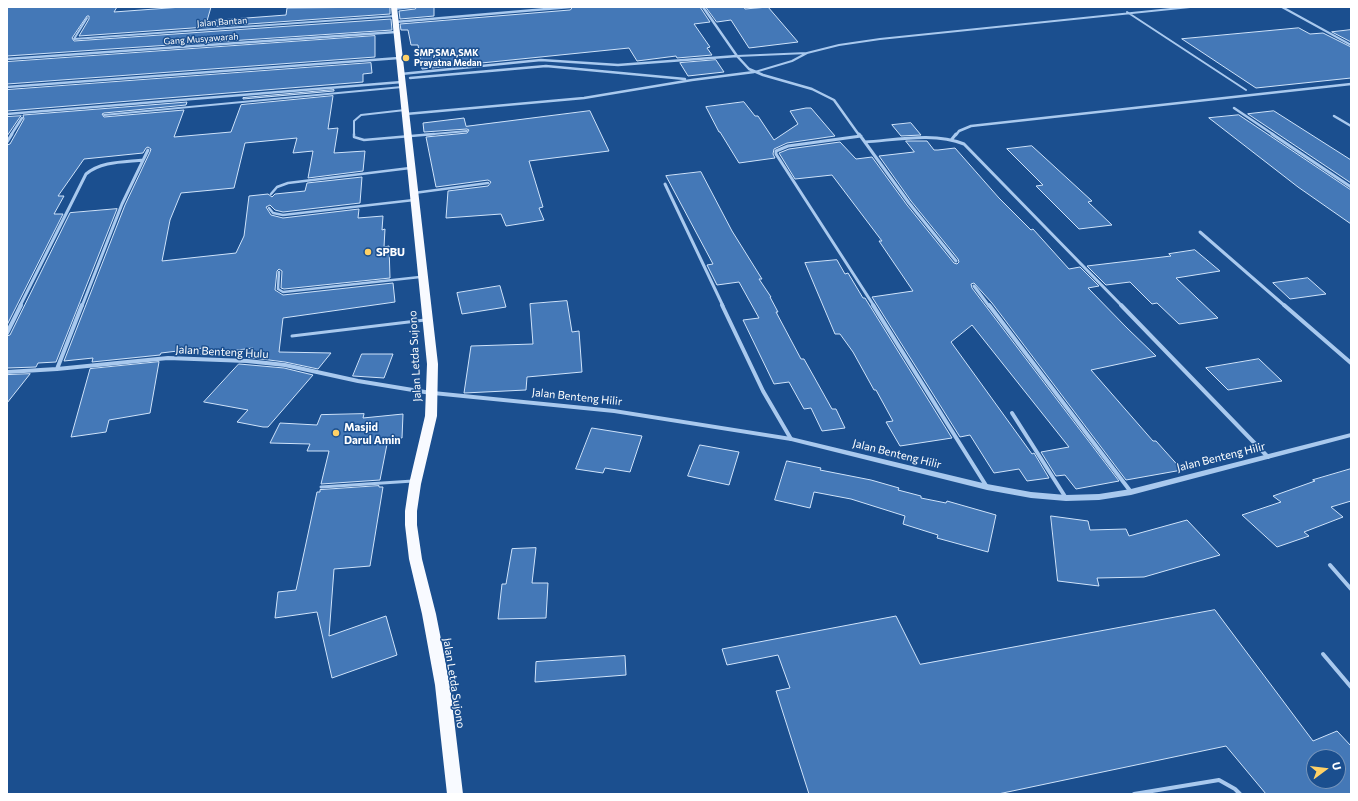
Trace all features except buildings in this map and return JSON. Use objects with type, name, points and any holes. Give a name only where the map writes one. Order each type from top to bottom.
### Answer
[{"type":"highway","name":"Jalan Letda Sujono","points":[[394,13],[429,319],[433,393],[428,434],[415,479],[410,524],[413,552],[428,611],[444,694],[455,794]]},
{"type":"street","points":[[394,13],[570,7]]},
{"type":"street","points":[[703,7],[737,56],[754,72],[812,89],[830,97],[838,105],[909,203],[956,261]]},
{"type":"street","name":"Gang Musyawarah","points":[[7,59],[396,32]]},
{"type":"street","points":[[7,114],[402,81],[540,60],[618,64],[737,56]]},
{"type":"street","points":[[7,87],[399,58]]},
{"type":"street","points":[[410,78],[526,66],[546,66],[644,74],[692,80]]},
{"type":"street","points":[[405,112],[584,98],[692,80],[754,72]]},
{"type":"street","points":[[952,139],[959,131],[972,126],[1351,84]]},
{"type":"street","points":[[1234,108],[1351,187]]},
{"type":"street","points":[[1334,116],[1351,126]]},
{"type":"street","points":[[7,142],[22,118]]},
{"type":"street","points":[[861,136],[788,146],[776,151],[776,154],[863,289],[987,487]]},
{"type":"street","points":[[865,142],[959,140],[1268,457]]},
{"type":"street","points":[[57,369],[122,204],[148,150]]},
{"type":"street","points":[[7,333],[88,172],[97,167],[143,160]]},
{"type":"street","points":[[666,184],[755,377],[791,439]]},
{"type":"street","points":[[1200,232],[1351,364]]},
{"type":"street","points":[[974,286],[1131,492]]},
{"type":"street","name":"Jalan Benteng Hulu","points":[[7,372],[57,369],[168,358],[247,361],[285,365],[358,381],[433,393]]},
{"type":"street","name":"Jalan Benteng Hilir","points":[[433,393],[614,411],[791,439],[987,487],[1031,495],[1066,498],[1099,497],[1131,492],[1351,435]]},
{"type":"street","points":[[1012,413],[1066,498]]},
{"type":"lane","points":[[394,13],[415,7]]},
{"type":"lane","points":[[737,56],[807,52],[839,45],[880,39],[1127,12],[1190,7]]},
{"type":"lane","points":[[1282,7],[1351,45]]},
{"type":"lane","points":[[1127,12],[1246,90]]},
{"type":"lane","name":"Jalan Bantan","points":[[86,18],[74,39],[394,13]]},
{"type":"lane","points":[[754,72],[792,61],[807,52]]},
{"type":"lane","points":[[104,115],[402,81]]},
{"type":"lane","points":[[405,112],[362,115],[354,121],[354,137],[364,140],[467,131]]},
{"type":"lane","points":[[271,194],[277,187],[288,183],[411,168]]},
{"type":"lane","points":[[269,208],[270,212],[273,214],[283,215],[414,197],[488,183]]},
{"type":"lane","points":[[279,272],[277,288],[283,292],[423,277]]},
{"type":"lane","points":[[292,336],[429,319]]},
{"type":"lane","points":[[321,487],[415,479]]},
{"type":"lane","points":[[1330,565],[1351,589]]},
{"type":"lane","points":[[1323,654],[1351,686]]},
{"type":"lane","points":[[1134,794],[1219,780],[1240,794]]},
{"type":"place","name":"SMP,SMA,SMK Prayatna Medan","points":[[406,58]]},
{"type":"place","name":"SPBU","points":[[368,252]]},
{"type":"place","name":"Masjid Darul Amin","points":[[336,433]]}]
